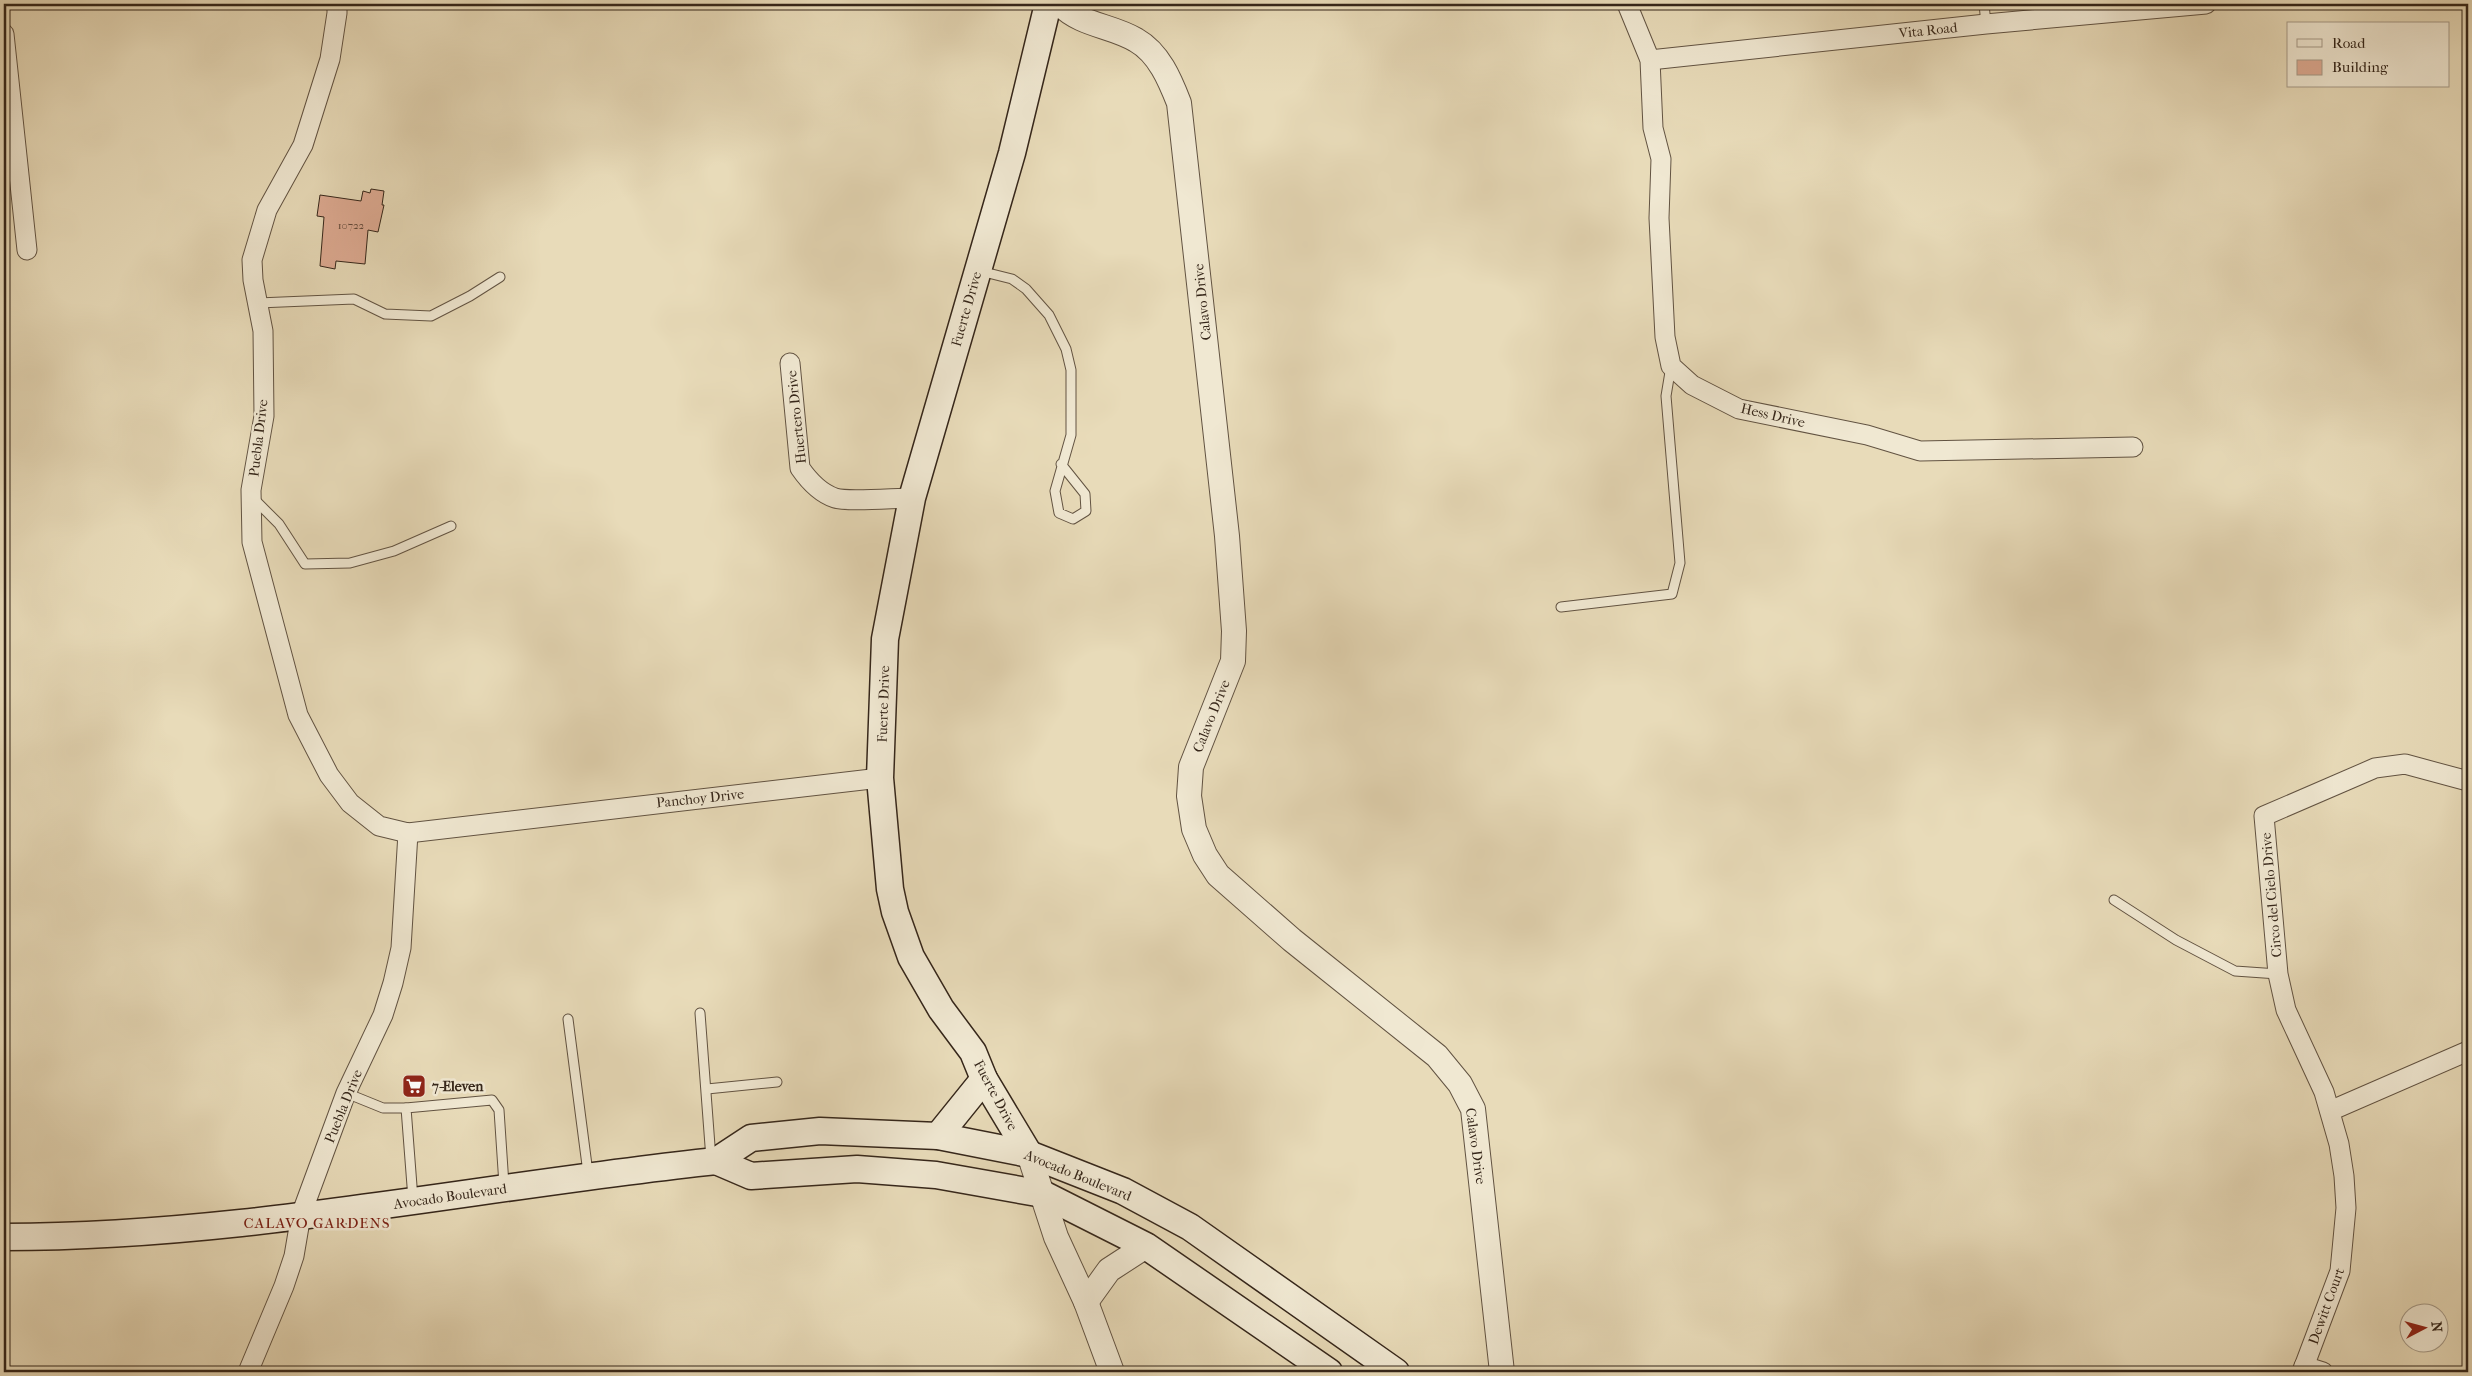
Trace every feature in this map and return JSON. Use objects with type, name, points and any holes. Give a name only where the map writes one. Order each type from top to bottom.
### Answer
[{"type":"main road","name":"Fuerte Drive","points":[[1029,1154],[984,1079],[973,1052],[925,983],[902,934],[890,889],[880,778],[885,639],[912,498],[1012,152],[1048,4]]},
{"type":"main road","points":[[938,1136],[984,1079]]},
{"type":"main road","name":"Avocado Boulevard","points":[[4,1237],[109,1235],[414,1201],[588,1176],[714,1161],[751,1138],[820,1131],[938,1136],[1029,1154],[1123,1191],[1190,1227],[1396,1372]]},
{"type":"main road","points":[[714,1161],[750,1176],[857,1169],[936,1175],[1042,1194],[1146,1246],[1329,1372]]},
{"type":"street","name":"Puebla Drive","points":[[337,4],[338,13],[330,59],[303,144],[267,210],[252,260],[263,331],[264,416],[251,496],[252,542],[298,715],[329,775],[350,802],[379,826],[408,833],[521,819]]},
{"type":"street","name":"Calavo Drive","points":[[1060,4],[1071,15],[1137,40],[1156,58],[1170,78],[1179,103],[1228,536],[1234,631],[1233,661],[1191,767],[1189,796],[1194,829],[1205,855],[1218,874],[1292,940],[1437,1056],[1460,1084],[1473,1109],[1502,1372]]},
{"type":"street","points":[[1627,4],[1650,60],[1653,128],[1661,159],[1659,218],[1665,337],[1671,366]]},
{"type":"street","name":"Vita Road","points":[[1650,60],[1986,24],[2206,4]]},
{"type":"street","points":[[4,34],[26,250]]},
{"type":"street","name":"Huertero Drive","points":[[790,363],[800,468],[808,479],[817,488],[836,499],[912,498]]},
{"type":"street","name":"Hess Drive","points":[[1671,366],[1692,385],[1739,409],[1867,435],[1920,451],[2133,446]]},
{"type":"street","name":"Circo del Cielo Drive","points":[[2286,1010],[2278,974],[2264,816],[2375,768],[2405,764],[2468,781]]},
{"type":"street","name":"Panchoy Drive","points":[[521,819],[880,778]]},
{"type":"street","name":"Puebla Drive","points":[[248,1372],[284,1286],[294,1256],[301,1215],[346,1093],[383,1015],[395,975],[401,948],[408,833]]},
{"type":"street","name":"Dewitt Court","points":[[2286,1010],[2321,1084],[2339,1144],[2344,1176],[2345,1240],[2340,1271],[2303,1369]]},
{"type":"street","points":[[2330,1111],[2468,1050]]},
{"type":"street","name":"Fuerte Drive","points":[[1029,1154],[1056,1237],[1086,1302],[1112,1372]]},
{"type":"street","points":[[1086,1302],[1109,1270],[1146,1246]]},
{"type":"street","points":[[2303,1369],[2323,1372]]},
{"type":"lane","points":[[1984,4],[1986,24]]},
{"type":"lane","points":[[977,270],[1012,279],[1019,284],[1038,302],[1058,330],[1066,350],[1071,370],[1071,435],[1061,464],[1055,491],[1059,513],[1073,519],[1086,511],[1085,494],[1061,464]]},
{"type":"lane","points":[[258,303],[354,300],[385,314],[431,316],[470,296],[500,277]]},
{"type":"lane","points":[[1561,608],[1672,594],[1680,563],[1666,396],[1671,366]]},
{"type":"lane","points":[[251,496],[279,524],[305,564],[350,563],[394,551],[451,526]]},
{"type":"lane","points":[[2114,900],[2176,940],[2235,971],[2278,974]]},
{"type":"lane","points":[[700,1013],[714,1161]]},
{"type":"lane","points":[[568,1019],[588,1176]]},
{"type":"lane","points":[[707,1089],[777,1082]]},
{"type":"lane","points":[[346,1093],[383,1108],[406,1108],[492,1100],[499,1110],[504,1188]]},
{"type":"lane","points":[[406,1108],[414,1201]]},
{"type":"building","points":[[371,189],[384,191],[382,205],[384,205],[378,232],[368,230],[365,264],[336,261],[335,269],[320,266],[324,217],[317,216],[320,195],[361,201],[363,191],[370,193]]},
{"type":"place","name":"7-Eleven","points":[[414,1086]]},
{"type":"district","name":"CALAVO GARDENS","points":[[317,1223]]}]
